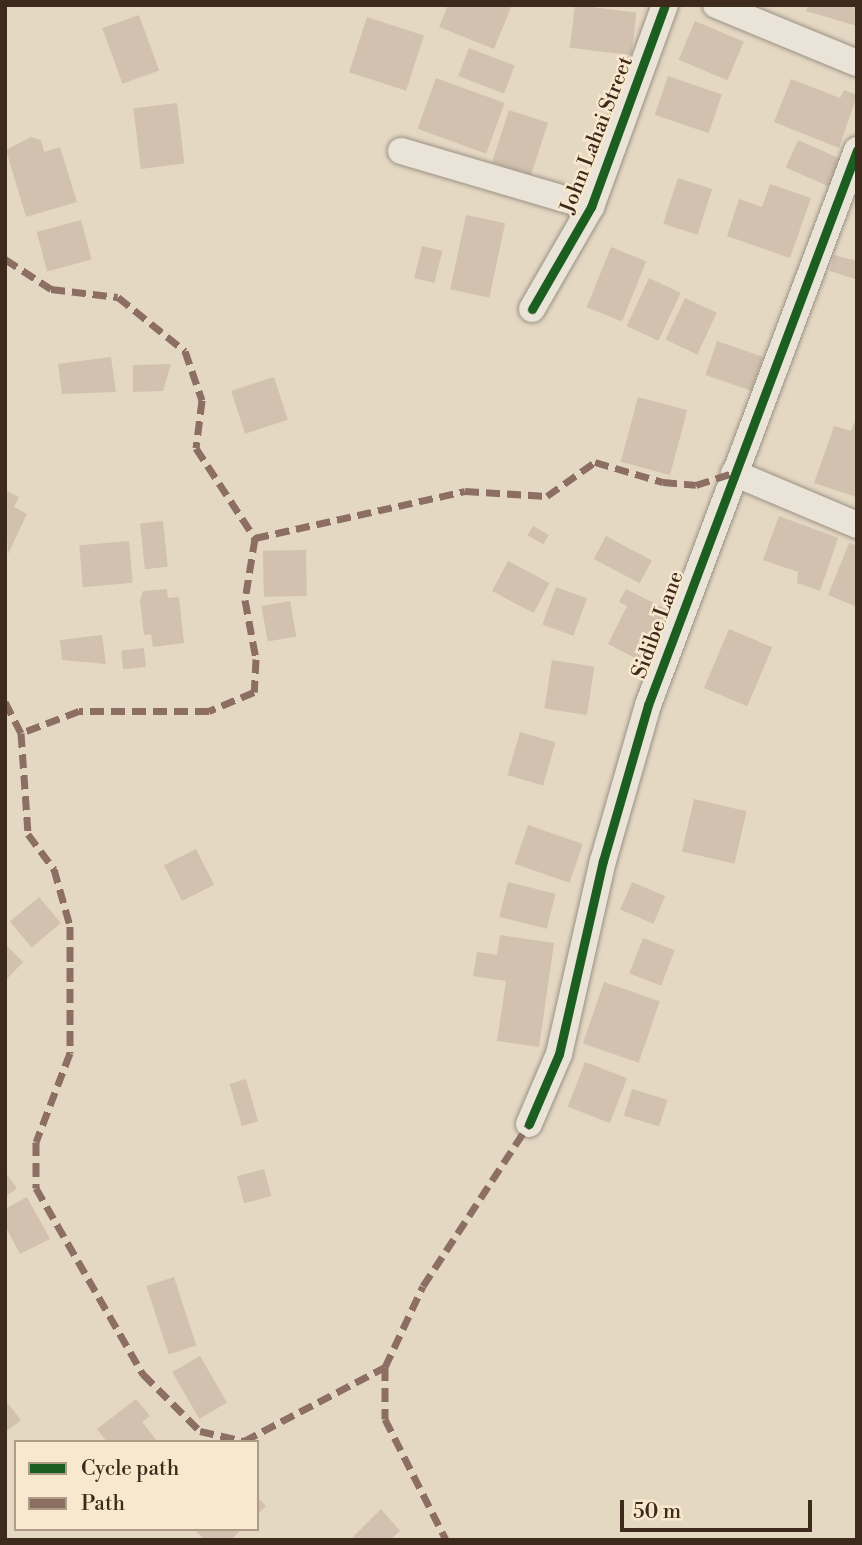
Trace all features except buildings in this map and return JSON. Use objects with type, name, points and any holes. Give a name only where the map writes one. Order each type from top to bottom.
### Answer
[{"type":"street","name":"John Lahai Street","points":[[532,309],[591,207],[665,5]]},
{"type":"street","points":[[716,5],[857,63]]},
{"type":"street","name":"Sidibe Lane","points":[[529,1124],[559,1054],[603,861],[648,705],[857,150]]},
{"type":"street","points":[[401,151],[591,207]]},
{"type":"street","points":[[734,473],[857,525]]},
{"type":"marked path","points":[[5,259],[51,289],[118,297],[185,351],[202,400],[196,448],[255,538],[245,600],[256,659],[254,692],[209,711],[79,711],[21,733],[5,702]]},
{"type":"marked path","points":[[255,538],[465,491],[547,496],[595,462],[663,482],[696,485],[734,473]]},
{"type":"marked path","points":[[21,733],[28,834],[54,869],[70,926],[70,1053],[36,1142],[36,1188],[143,1374],[200,1431],[240,1440]]},
{"type":"marked path","points":[[246,1440],[385,1367],[423,1286],[529,1124]]},
{"type":"marked path","points":[[385,1367],[385,1419],[446,1540]]},
{"type":"cycle path","points":[[532,309],[591,207],[665,5]]},
{"type":"cycle path","points":[[529,1124],[559,1054],[603,861],[648,705],[857,150]]}]
